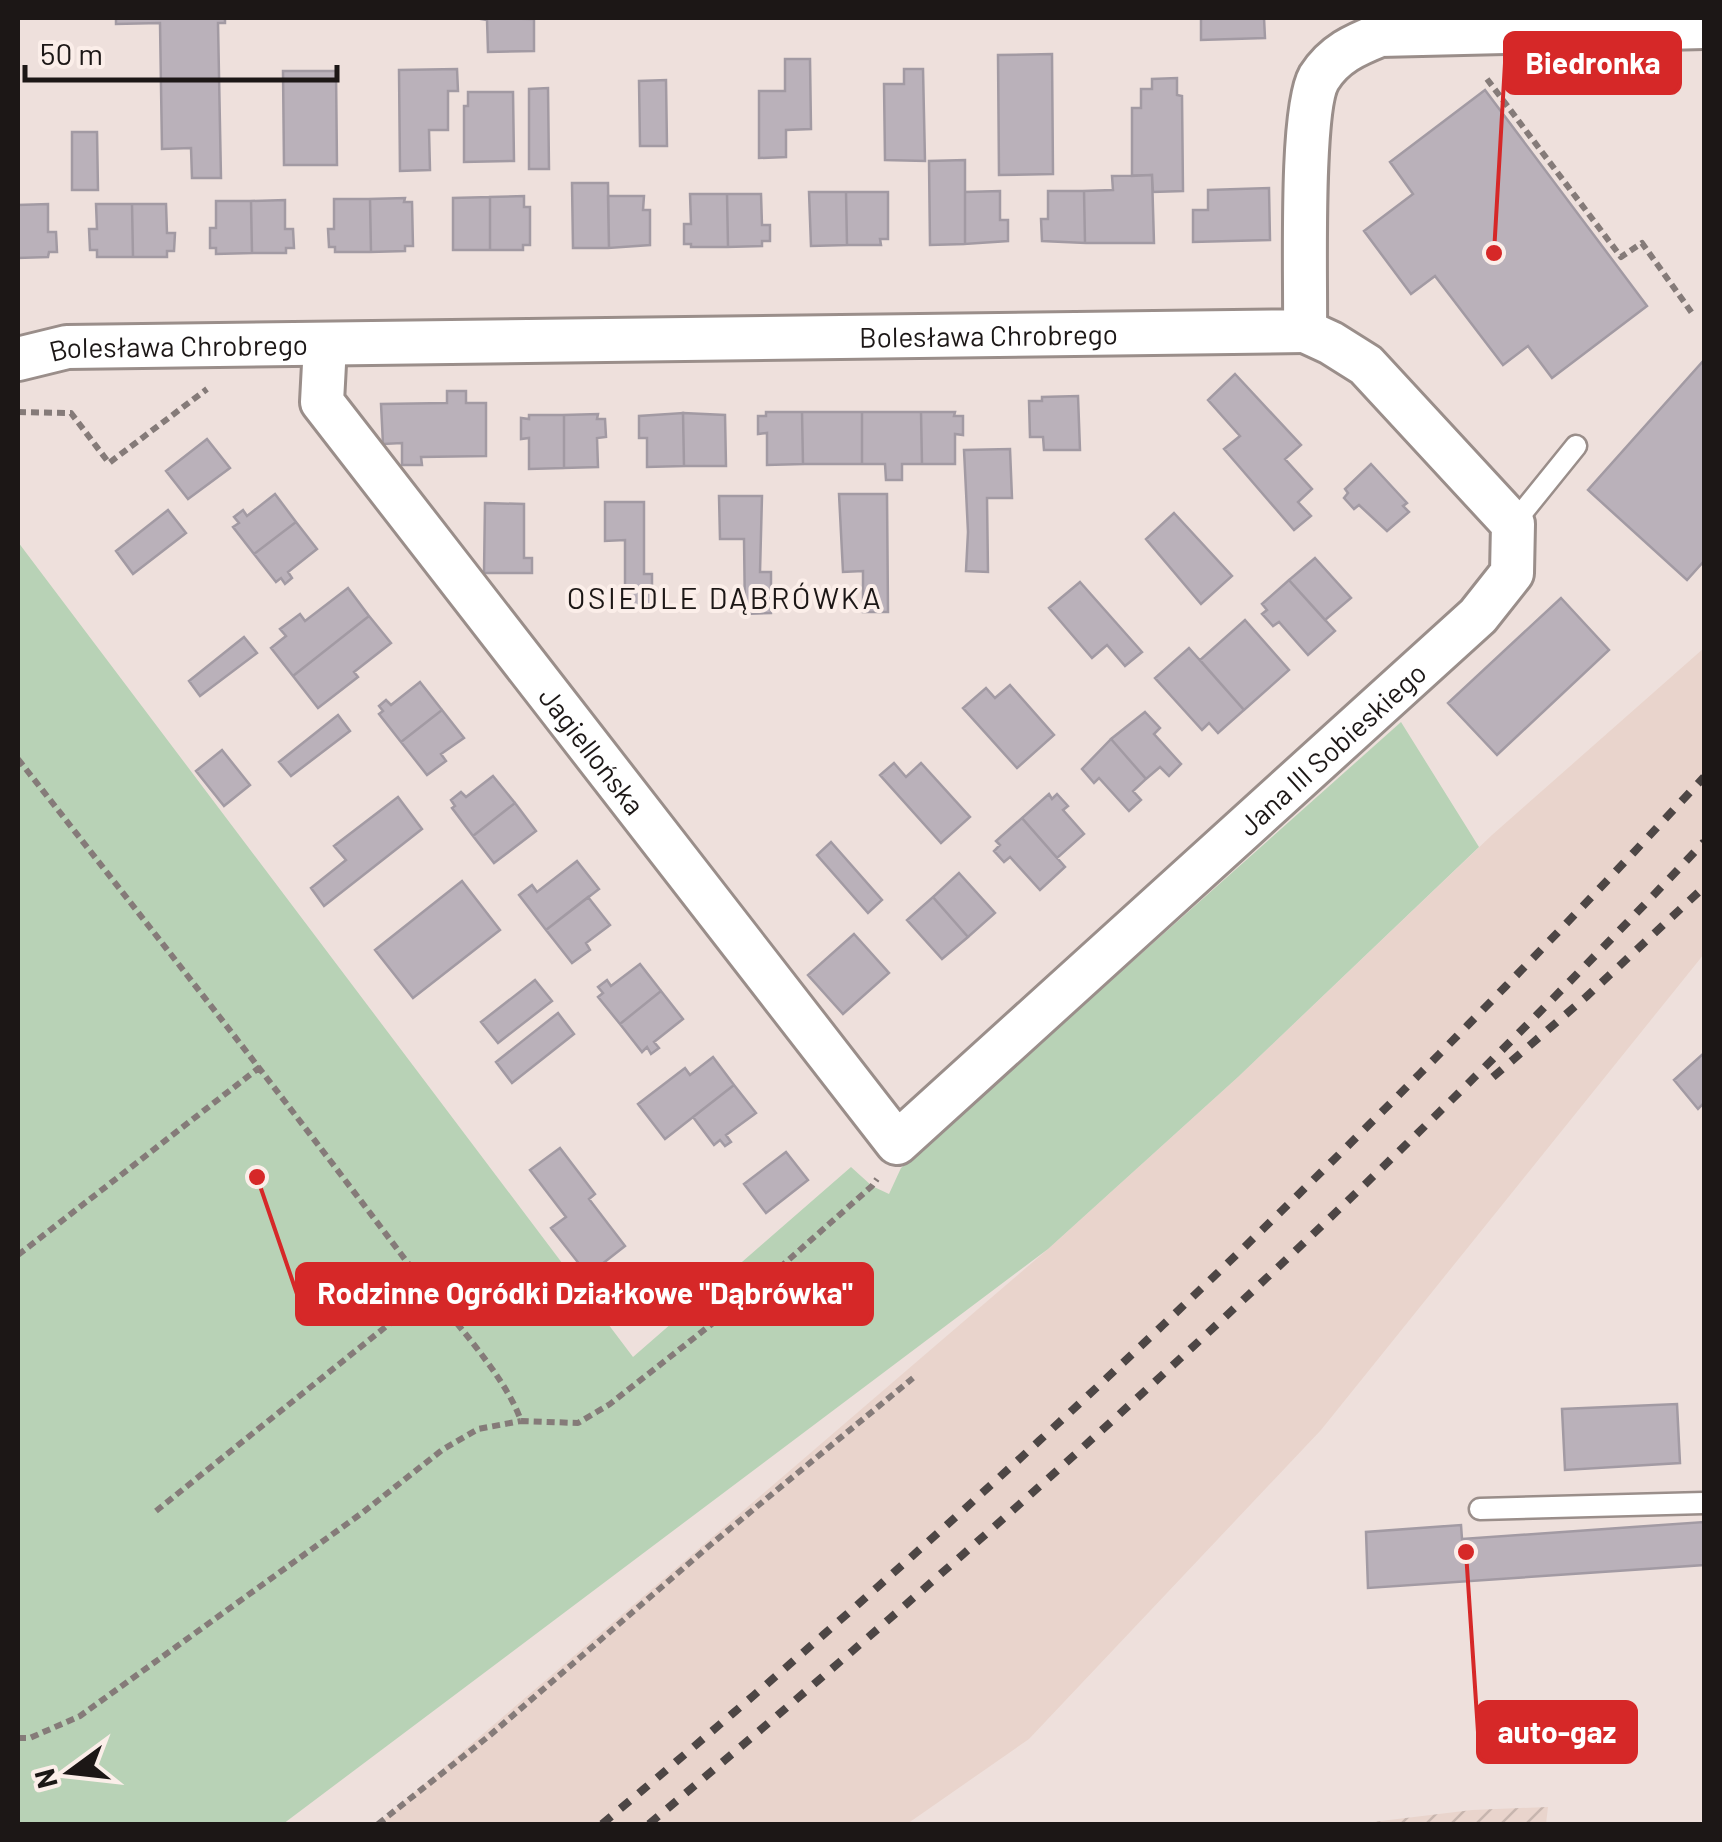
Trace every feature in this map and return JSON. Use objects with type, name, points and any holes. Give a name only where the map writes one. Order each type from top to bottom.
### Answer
[{"type":"street","points":[[1513,524],[1366,365],[1305,332],[1308,128],[1318,81],[1343,50],[1380,34],[1704,27]]},
{"type":"street","name":"Bolesława Chrobrego","points":[[18,359],[67,348],[1305,332]]},
{"type":"street","name":"Jagiellońska","points":[[324,346],[322,402],[898,1143]]},
{"type":"street","name":"Jana III Sobieskiego","points":[[898,1143],[1478,616],[1512,574],[1513,524]]},
{"type":"lane","points":[[1513,524],[1576,446]]},
{"type":"lane","points":[[1480,1509],[1704,1503]]},
{"type":"path","points":[[1487,79],[1621,257],[1642,243],[1692,312]]},
{"type":"path","points":[[18,412],[71,414],[109,463],[212,386]]},
{"type":"path","points":[[18,760],[260,1066],[429,1292],[514,1398],[521,1421]]},
{"type":"path","points":[[18,1255],[260,1066]]},
{"type":"path","points":[[18,1738],[30,1738],[80,1716],[362,1513],[442,1450],[478,1429],[521,1421],[578,1423],[610,1404],[750,1294],[872,1186]]},
{"type":"path","points":[[156,1511],[429,1292]]},
{"type":"path","points":[[378,1824],[489,1736],[709,1546],[913,1378]]},
{"type":"shaded area","points":[[1704,648],[1704,954],[1321,1430],[1029,1739],[907,1824],[378,1824],[1048,1249],[1238,1077],[1492,835]]},
{"type":"shaded area","points":[[1548,1807],[1546,1824],[1356,1824],[1472,1810]]},
{"type":"green space","points":[[18,542],[633,1357],[851,1167],[872,1186],[889,1194],[901,1168],[1401,722],[1479,847],[1238,1077],[1048,1249],[283,1824],[18,1824]]},
{"type":"building","points":[[116,18],[225,18],[225,23],[218,23],[221,178],[192,178],[191,148],[162,149],[160,23],[116,24]]},
{"type":"building","points":[[475,18],[534,19],[534,51],[488,52],[487,20]]},
{"type":"building","points":[[1201,18],[1264,18],[1265,38],[1201,40]]},
{"type":"building","points":[[1052,54],[1053,174],[999,175],[998,55]]},
{"type":"building","points":[[785,59],[810,59],[811,129],[786,130],[786,157],[759,158],[759,91],[785,91]]},
{"type":"building","points":[[457,69],[458,91],[448,91],[448,130],[429,130],[430,170],[400,171],[399,70]]},
{"type":"building","points":[[904,69],[923,69],[925,161],[885,160],[884,84],[904,84]]},
{"type":"building","points":[[283,71],[336,71],[337,165],[284,165]]},
{"type":"building","points":[[1177,78],[1177,95],[1182,96],[1183,191],[1153,192],[1152,175],[1132,176],[1132,108],[1141,108],[1141,89],[1152,89],[1152,79]]},
{"type":"building","points":[[666,80],[667,146],[640,146],[639,81]]},
{"type":"building","points":[[548,88],[549,169],[529,169],[529,89]]},
{"type":"building","points":[[1485,90],[1647,306],[1552,378],[1528,346],[1503,365],[1435,276],[1411,294],[1364,231],[1413,194],[1390,162]]},
{"type":"building","points":[[468,92],[513,92],[514,161],[464,162],[464,106],[468,106]]},
{"type":"building","points":[[72,132],[97,132],[98,190],[72,190]]},
{"type":"building","points":[[965,160],[965,244],[930,245],[929,161]]},
{"type":"building","points":[[1152,175],[1154,243],[1085,243],[1084,191],[1113,190],[1112,176]]},
{"type":"building","points":[[572,183],[608,183],[609,248],[573,248]]},
{"type":"building","points":[[1269,188],[1270,240],[1193,242],[1193,210],[1208,210],[1208,190]]},
{"type":"building","points":[[1000,191],[1000,220],[1008,220],[1008,241],[965,244],[965,192]]},
{"type":"building","points":[[1048,191],[1084,191],[1085,243],[1042,241],[1041,219],[1048,219]]},
{"type":"building","points":[[809,192],[846,192],[847,245],[811,246]]},
{"type":"building","points":[[846,192],[888,192],[888,239],[880,239],[881,245],[847,245]]},
{"type":"building","points":[[690,194],[727,194],[728,247],[684,244],[684,224],[691,224]]},
{"type":"building","points":[[727,194],[761,194],[762,225],[770,225],[770,241],[762,241],[762,246],[728,247]]},
{"type":"building","points":[[524,196],[524,207],[530,207],[530,245],[523,245],[523,250],[490,250],[490,197]]},
{"type":"building","points":[[608,196],[644,196],[643,210],[650,210],[650,245],[609,248]]},
{"type":"building","points":[[490,197],[490,250],[453,250],[453,198]]},
{"type":"building","points":[[405,198],[404,202],[412,202],[413,246],[405,246],[405,251],[371,252],[370,199]]},
{"type":"building","points":[[334,199],[370,199],[371,252],[335,252],[335,247],[329,247],[328,229],[334,229]]},
{"type":"building","points":[[285,200],[285,229],[293,229],[294,248],[286,248],[286,253],[252,253],[251,201]]},
{"type":"building","points":[[216,201],[251,201],[252,253],[216,254],[216,248],[210,248],[210,228],[216,228]]},
{"type":"building","points":[[48,204],[48,232],[56,232],[57,252],[49,252],[48,257],[18,258],[18,205]]},
{"type":"building","points":[[96,204],[132,204],[133,257],[97,257],[97,250],[90,250],[89,229],[97,229]]},
{"type":"building","points":[[132,204],[166,204],[167,233],[175,233],[174,251],[167,251],[167,257],[133,257]]},
{"type":"building","points":[[1704,360],[1704,561],[1687,580],[1588,490]]},
{"type":"building","points":[[1235,374],[1301,445],[1285,459],[1312,489],[1298,502],[1311,516],[1294,530],[1224,449],[1240,436],[1208,400]]},
{"type":"building","points":[[447,391],[466,391],[466,403],[486,403],[486,456],[421,457],[422,465],[402,465],[402,443],[383,444],[381,404],[447,403]]},
{"type":"building","points":[[1078,396],[1080,450],[1044,450],[1043,437],[1030,437],[1029,401]]},
{"type":"building","points":[[766,412],[802,412],[803,464],[767,465],[767,433],[758,434],[758,416],[766,416]]},
{"type":"building","points":[[802,412],[862,412],[862,464],[803,464]]},
{"type":"building","points":[[862,412],[921,412],[922,464],[902,464],[902,480],[886,480],[885,464],[862,464]]},
{"type":"building","points":[[921,412],[955,412],[954,416],[963,416],[963,435],[955,434],[955,464],[922,464]]},
{"type":"building","points":[[683,413],[725,415],[726,466],[684,466]]},
{"type":"building","points":[[683,413],[684,466],[647,467],[647,438],[639,438],[639,416]]},
{"type":"building","points":[[598,414],[597,419],[605,419],[606,437],[597,438],[598,467],[564,468],[564,415]]},
{"type":"building","points":[[529,415],[564,415],[564,468],[529,469],[529,438],[521,439],[521,418],[529,419]]},
{"type":"building","points":[[207,439],[230,468],[188,499],[166,471]]},
{"type":"building","points":[[1010,449],[1012,498],[987,498],[988,572],[966,571],[964,450]]},
{"type":"building","points":[[1371,464],[1407,503],[1403,506],[1409,512],[1387,531],[1359,505],[1354,509],[1344,498],[1348,493],[1345,489]]},
{"type":"building","points":[[275,494],[296,522],[254,554],[233,527],[239,523],[234,517],[243,510],[247,516]]},
{"type":"building","points":[[839,494],[887,494],[888,612],[863,612],[863,571],[843,572]]},
{"type":"building","points":[[719,496],[762,496],[760,572],[771,572],[771,613],[745,614],[744,539],[720,539]]},
{"type":"building","points":[[605,502],[644,502],[644,574],[652,574],[652,606],[625,607],[625,540],[605,541]]},
{"type":"building","points":[[485,503],[524,504],[524,558],[532,558],[532,573],[484,573]]},
{"type":"building","points":[[168,510],[186,533],[133,574],[116,551]]},
{"type":"building","points":[[1174,513],[1232,576],[1201,604],[1146,539]]},
{"type":"building","points":[[296,522],[317,549],[288,572],[292,578],[285,584],[281,578],[276,582],[254,554]]},
{"type":"building","points":[[1315,558],[1351,598],[1325,620],[1289,580]]},
{"type":"building","points":[[1289,580],[1335,631],[1308,655],[1279,622],[1273,626],[1262,614],[1267,610],[1262,604]]},
{"type":"building","points":[[1080,582],[1142,652],[1125,666],[1107,645],[1092,658],[1049,608]]},
{"type":"building","points":[[348,588],[369,616],[293,676],[271,648],[286,636],[280,629],[300,614],[305,621]]},
{"type":"building","points":[[1561,598],[1609,650],[1497,755],[1448,703]]},
{"type":"building","points":[[369,616],[391,643],[354,672],[358,677],[318,708],[293,676]]},
{"type":"building","points":[[1245,620],[1289,670],[1244,710],[1200,660]]},
{"type":"building","points":[[244,637],[257,653],[200,696],[189,681]]},
{"type":"building","points":[[1189,648],[1244,710],[1218,733],[1209,723],[1202,730],[1155,678]]},
{"type":"building","points":[[420,682],[442,710],[401,742],[379,714],[383,711],[379,706],[386,700],[391,705]]},
{"type":"building","points":[[1010,685],[1054,735],[1017,768],[963,708],[986,688],[995,698]]},
{"type":"building","points":[[442,710],[464,738],[441,754],[446,761],[427,775],[401,742]]},
{"type":"building","points":[[1145,712],[1160,728],[1154,734],[1181,764],[1169,776],[1160,767],[1146,779],[1111,739]]},
{"type":"building","points":[[338,715],[350,731],[291,776],[279,762]]},
{"type":"building","points":[[1111,739],[1146,779],[1133,791],[1141,800],[1129,811],[1099,778],[1094,783],[1082,769]]},
{"type":"building","points":[[222,750],[250,785],[224,806],[196,771]]},
{"type":"building","points":[[894,763],[906,777],[921,763],[970,817],[941,843],[880,775]]},
{"type":"building","points":[[493,776],[515,803],[473,836],[452,808],[455,806],[451,800],[461,792],[466,797]]},
{"type":"building","points":[[1049,794],[1052,799],[1057,794],[1068,806],[1063,810],[1084,834],[1057,858],[1022,818]]},
{"type":"building","points":[[398,797],[422,829],[324,906],[311,888],[346,860],[334,846]]},
{"type":"building","points":[[515,803],[536,831],[494,863],[473,836]]},
{"type":"building","points":[[1022,818],[1065,867],[1040,890],[1010,857],[1004,862],[994,851],[1000,845],[996,841]]},
{"type":"building","points":[[831,842],[882,900],[868,913],[817,855]]},
{"type":"building","points":[[577,861],[599,889],[546,930],[519,895],[532,885],[537,892]]},
{"type":"building","points":[[959,873],[995,913],[968,937],[933,897]]},
{"type":"building","points":[[462,881],[500,930],[413,998],[375,950]]},
{"type":"building","points":[[588,897],[610,925],[586,943],[590,950],[572,963],[546,930]]},
{"type":"building","points":[[933,897],[968,937],[942,959],[907,920]]},
{"type":"building","points":[[854,934],[889,973],[843,1014],[808,975]]},
{"type":"building","points":[[640,964],[661,991],[620,1024],[598,997],[603,993],[598,987],[607,980],[611,986]]},
{"type":"building","points":[[535,980],[552,1001],[498,1043],[481,1022]]},
{"type":"building","points":[[661,991],[683,1019],[654,1042],[659,1048],[651,1054],[647,1047],[642,1052],[620,1024]]},
{"type":"building","points":[[558,1013],[574,1034],[512,1083],[496,1062]]},
{"type":"building","points":[[1704,1053],[1704,1103],[1698,1109],[1674,1080]]},
{"type":"building","points":[[713,1057],[734,1085],[665,1139],[638,1104],[685,1068],[690,1075]]},
{"type":"building","points":[[734,1085],[756,1113],[726,1135],[731,1142],[725,1146],[720,1140],[714,1145],[693,1117]]},
{"type":"building","points":[[560,1148],[595,1194],[589,1199],[625,1246],[588,1275],[551,1228],[566,1217],[530,1170]]},
{"type":"building","points":[[786,1152],[808,1180],[766,1213],[744,1184]]},
{"type":"building","points":[[1677,1404],[1680,1463],[1565,1470],[1562,1409]]},
{"type":"building","points":[[1704,1522],[1704,1565],[1368,1588],[1366,1532],[1461,1525],[1462,1539]]},
{"type":"railway","points":[[602,1824],[890,1576],[1170,1318],[1442,1052],[1704,777]]},
{"type":"railway","points":[[649,1824],[923,1589],[1191,1348],[1452,1100],[1704,842]]},
{"type":"railway","points":[[1493,1077],[1704,887]]},
{"type":"place","name":"Biedronka","points":[[1494,253]]},
{"type":"place","name":"Rodzinne Ogródki Działkowe \"Dąbrówka\"","points":[[257,1177]]},
{"type":"place","name":"auto-gaz","points":[[1466,1552]]},
{"type":"district","name":"OSIEDLE DĄBRÓWKA","points":[[725,597]]}]
